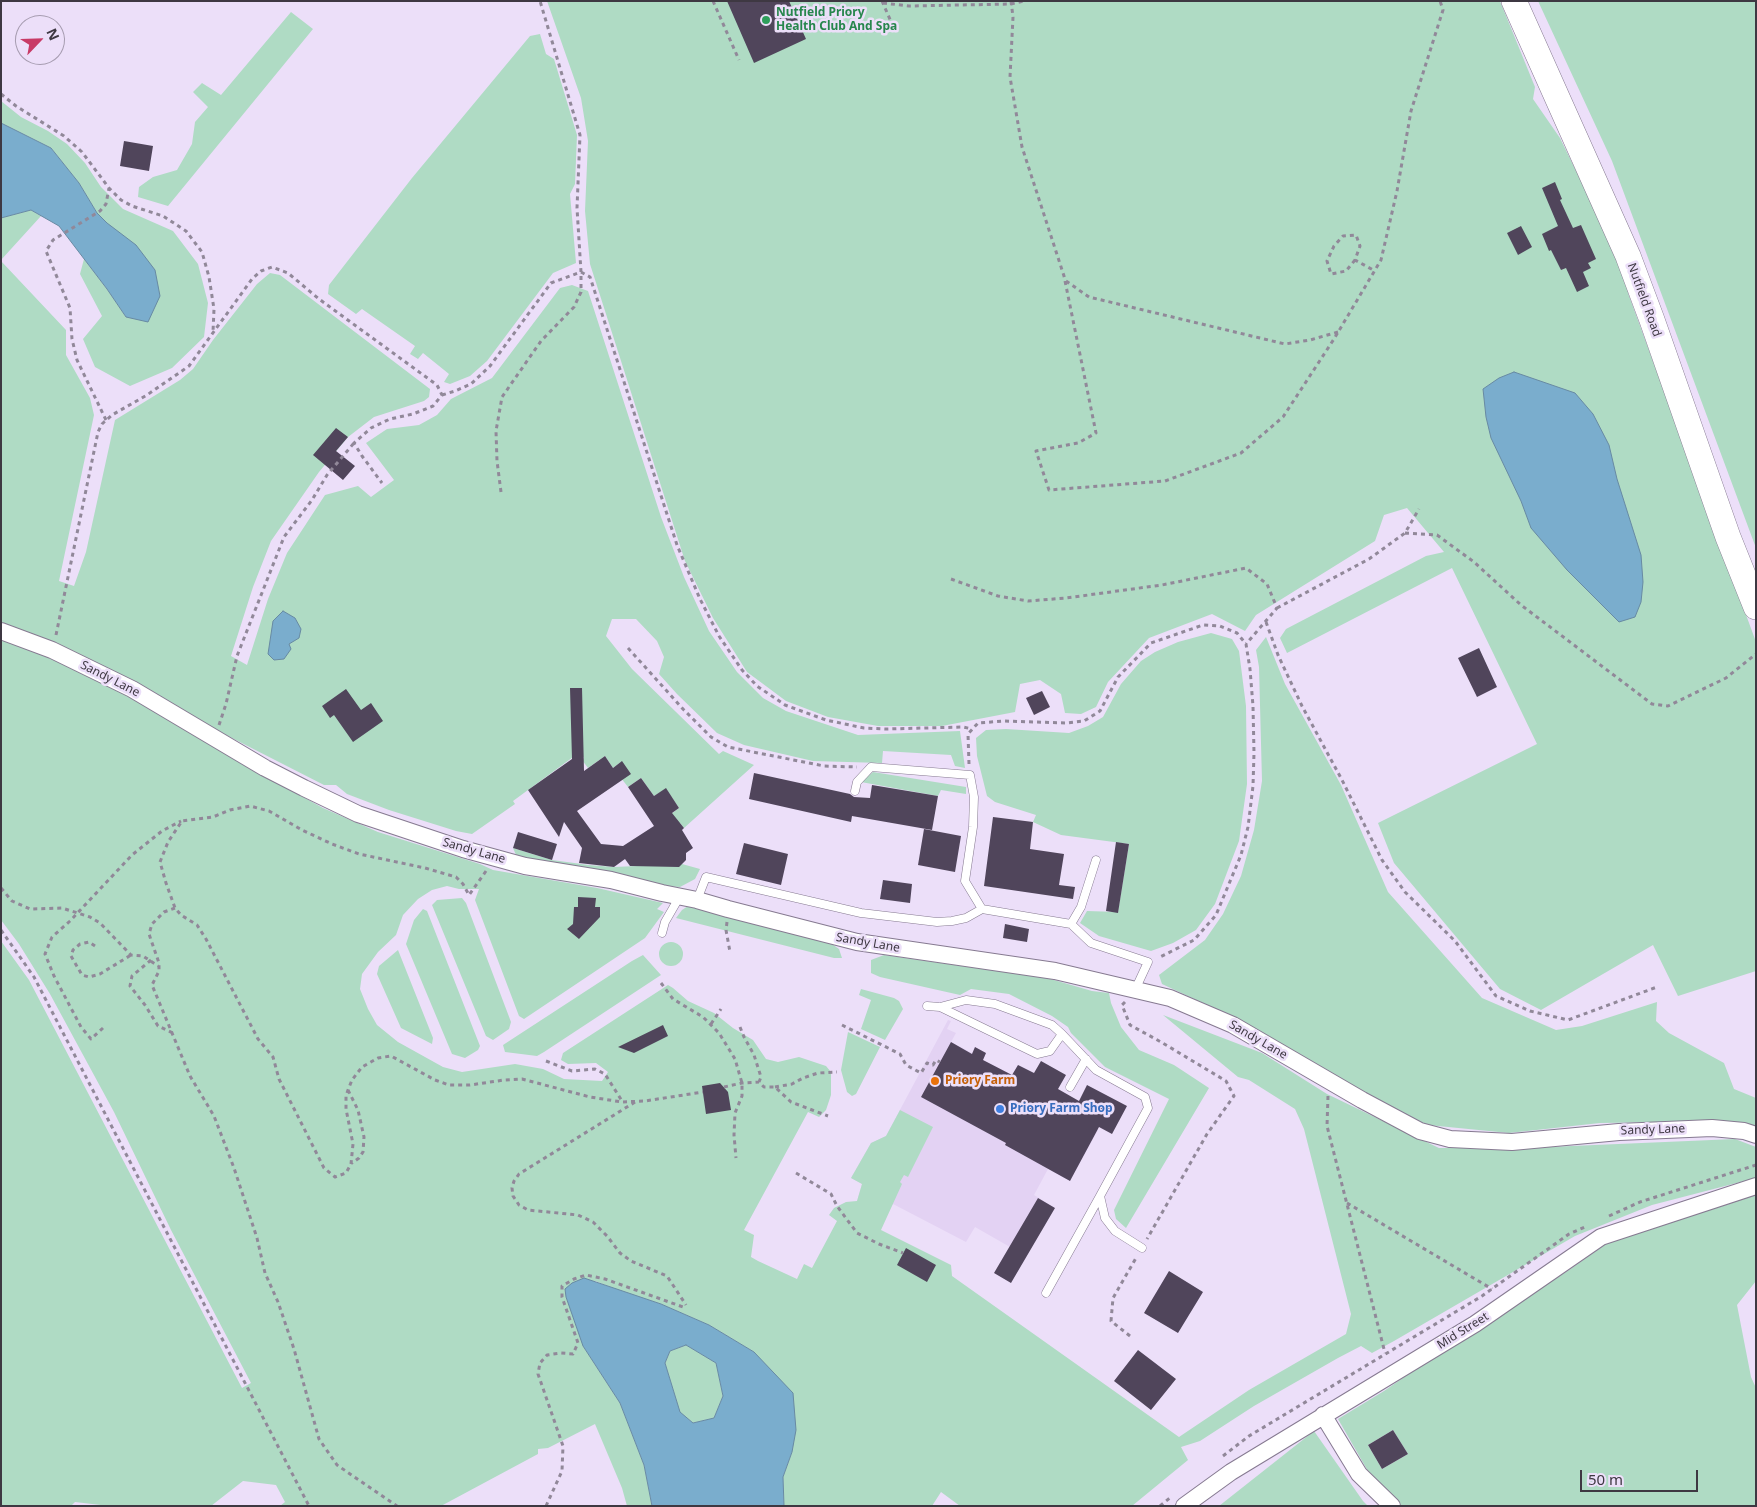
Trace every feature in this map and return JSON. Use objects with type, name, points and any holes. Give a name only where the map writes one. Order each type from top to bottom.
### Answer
[{"type":"main road","name":"Nutfield Road","points":[[1514,1],[1628,256],[1728,537],[1756,607]]},
{"type":"street","name":"Sandy Lane","points":[[1,630],[52,650],[132,689],[273,772],[358,814],[463,850],[525,866],[610,880],[680,896],[857,942],[1055,971],[1170,998],[1233,1025],[1420,1131],[1450,1139],[1512,1142],[1619,1132],[1712,1128],[1744,1131],[1756,1135]]},
{"type":"street","name":"Mid Street","points":[[1179,1500],[1231,1472],[1475,1324],[1601,1237],[1756,1186]]},
{"type":"street","points":[[1323,1415],[1359,1474],[1392,1506]]},
{"type":"lane","points":[[855,791],[857,782],[871,767],[970,775],[974,797],[974,827],[965,881],[982,909]]},
{"type":"lane","points":[[1071,924],[1081,906],[1096,860]]},
{"type":"lane","points":[[697,900],[706,877],[860,913],[937,922],[966,918],[982,909],[1071,924],[1091,942],[1148,962],[1134,990]]},
{"type":"lane","points":[[662,933],[665,922],[680,896]]},
{"type":"lane","points":[[927,1006],[940,1007],[966,1000],[995,1004],[1052,1025],[1096,1070],[1145,1097],[1148,1108],[1046,1293]]},
{"type":"lane","points":[[940,1007],[1037,1054],[1050,1052],[1062,1034]]},
{"type":"lane","points":[[1070,1087],[1086,1059]]},
{"type":"lane","points":[[1100,1196],[1105,1218],[1115,1230],[1142,1248]]},
{"type":"path","points":[[501,492],[496,462],[496,431],[502,398],[541,341],[574,307],[581,292],[577,208],[580,135],[540,1]]},
{"type":"path","points":[[713,1],[739,60]]},
{"type":"path","points":[[882,2],[910,6],[1024,1]]},
{"type":"path","points":[[1011,3],[1013,16],[1010,77],[1022,147],[1066,281],[1096,432],[1078,442],[1036,451],[1049,490],[1165,481],[1241,453],[1283,417],[1382,260],[1397,191],[1411,111],[1443,10],[1440,1]]},
{"type":"path","points":[[882,2],[892,24]]},
{"type":"path","points":[[1,94],[76,146],[109,188],[121,200],[132,206],[163,216],[186,231],[202,252],[209,276],[213,301],[212,333]]},
{"type":"path","points":[[106,420],[77,360],[72,340],[70,308],[46,251],[53,240],[100,211],[106,204],[109,188]]},
{"type":"path","points":[[1356,235],[1360,246],[1355,260],[1346,271],[1331,274],[1327,261],[1334,246],[1344,236],[1356,235]]},
{"type":"path","points":[[1355,260],[1374,271]]},
{"type":"path","points":[[52,650],[98,432],[106,420],[189,366],[252,278],[260,271],[272,267],[288,273],[437,385],[442,395]]},
{"type":"path","points":[[214,737],[226,704],[237,656],[284,538],[312,500],[327,475],[354,443],[371,428],[390,419],[413,414],[432,406],[442,395],[471,384],[490,366],[551,283],[581,272],[590,277],[677,545],[700,599],[719,636],[742,670],[758,686],[785,705],[826,720],[864,728],[963,726],[972,729]]},
{"type":"path","points":[[1066,281],[1090,298],[1285,344],[1310,340],[1339,331]]},
{"type":"path","points":[[354,443],[382,483]]},
{"type":"path","points":[[1246,644],[1277,608],[1369,559],[1405,533],[1419,509]]},
{"type":"path","points":[[1405,533],[1437,535],[1474,562],[1521,605],[1652,704],[1668,706],[1726,678],[1756,654]]},
{"type":"path","points":[[951,579],[998,596],[1028,601],[1066,598],[1162,585],[1246,568],[1267,584],[1277,608]]},
{"type":"path","points":[[1266,622],[1278,654],[1302,706],[1346,787],[1382,860],[1406,892],[1455,941],[1496,996],[1530,1010],[1568,1020],[1657,987]]},
{"type":"path","points":[[970,775],[967,751],[968,734],[978,723],[1004,721],[1066,723],[1084,721],[1100,711],[1118,677],[1151,644],[1203,625],[1220,626],[1238,633],[1246,644],[1250,669],[1254,753],[1253,786],[1248,827],[1241,854],[1216,915],[1194,940],[1148,962]]},
{"type":"path","points":[[628,648],[711,737],[728,747],[824,766],[871,767]]},
{"type":"path","points":[[103,1028],[91,1039],[81,1028],[54,976],[46,954],[52,936],[76,914],[132,855],[162,831],[182,821],[213,817],[230,810],[250,806],[269,811],[302,830],[360,854],[425,868],[456,877],[463,884],[469,895],[488,868],[491,856]]},
{"type":"path","points":[[182,821],[168,842],[160,862],[175,908],[181,915],[197,925],[206,939],[258,1039],[273,1057],[279,1078],[324,1168],[335,1177],[346,1173],[351,1164],[353,1144],[346,1110],[348,1090],[352,1080],[362,1067],[378,1058],[391,1056],[435,1080],[449,1085],[470,1085],[522,1079],[590,1097],[622,1102],[702,1092]]},
{"type":"path","points":[[1,888],[12,901],[30,909],[62,908],[90,917],[100,923],[131,955]]},
{"type":"path","points":[[175,908],[164,912],[152,924],[149,934],[160,971],[152,985],[190,1076],[214,1116],[240,1182],[257,1238],[265,1273],[278,1302],[294,1349],[319,1439],[337,1465],[397,1506]]},
{"type":"path","points":[[728,909],[726,930],[730,952]]},
{"type":"path","points":[[1,930],[34,977],[309,1506]]},
{"type":"path","points":[[95,946],[89,942],[80,944],[73,950],[71,956],[82,976],[89,977],[100,974],[131,955],[143,956],[159,966]]},
{"type":"path","points":[[151,960],[132,976],[130,986],[158,1026],[173,1033]]},
{"type":"path","points":[[661,983],[673,998],[702,1016],[711,1024],[719,1033],[735,1059],[742,1082],[742,1096],[735,1113],[736,1158]]},
{"type":"path","points":[[1130,1336],[1111,1321],[1112,1298],[1207,1134],[1234,1096],[1226,1081],[1130,1025],[1122,1005],[1134,990]]},
{"type":"path","points":[[711,1024],[721,1009]]},
{"type":"path","points":[[842,1025],[900,1054],[906,1066],[921,1073],[927,1063],[933,1065],[936,1060],[940,1062]]},
{"type":"path","points":[[740,1027],[754,1055],[761,1077],[759,1082]]},
{"type":"path","points":[[546,1060],[572,1071],[595,1068],[605,1074],[622,1102]]},
{"type":"path","points":[[724,1087],[742,1082],[759,1082],[764,1087],[775,1087],[792,1084],[818,1073],[837,1072]]},
{"type":"path","points":[[1328,1080],[1327,1126],[1386,1353]]},
{"type":"path","points":[[775,1087],[791,1102],[828,1116]]},
{"type":"path","points":[[348,1090],[358,1110],[364,1137],[363,1152],[351,1164]]},
{"type":"path","points":[[546,1506],[562,1471],[563,1446],[538,1374],[539,1368],[540,1363],[547,1355],[573,1354],[578,1343],[562,1297],[562,1286],[586,1274],[683,1306],[686,1305],[666,1276],[631,1261],[620,1253],[593,1222],[578,1214],[528,1210],[519,1205],[513,1196],[512,1188],[519,1174],[534,1163],[636,1101]]},
{"type":"path","points":[[1604,1218],[1640,1202],[1756,1165]]},
{"type":"path","points":[[796,1173],[831,1194],[837,1206],[858,1233],[879,1244],[903,1253]]},
{"type":"path","points":[[1347,1203],[1492,1289]]},
{"type":"path","points":[[1220,1460],[1249,1436],[1492,1289],[1569,1234],[1596,1222]]},
{"type":"path","points":[[1160,1506],[1179,1500]]},
{"type":"shaded area","points":[[948,1020],[951,1021],[947,1029],[956,1033],[951,1042],[972,1053],[975,1047],[986,1053],[983,1060],[1012,1075],[1018,1065],[1040,1077],[1031,1094],[1098,1130],[1070,1181],[1048,1169],[1034,1195],[1055,1208],[1010,1247],[975,1227],[966,1242],[893,1204],[888,1213],[857,1201],[862,1184],[851,1178],[871,1143],[886,1136]]},
{"type":"green space","points":[[547,1],[1500,1],[1535,87],[1533,99],[1560,138],[1604,228],[1629,290],[1628,293],[1756,642],[1756,971],[1678,996],[1653,945],[1541,1010],[1500,989],[1394,863],[1378,823],[1537,744],[1452,568],[1287,653],[1280,638],[1286,629],[1426,556],[1444,552],[1407,508],[1384,515],[1375,541],[1256,615],[1245,631],[1212,614],[1149,638],[1108,682],[1096,707],[1081,714],[1065,713],[1061,694],[1040,680],[1020,684],[1015,712],[942,726],[878,726],[828,717],[786,701],[747,672],[713,618],[685,561],[590,264],[585,211],[588,141],[581,98]]},
{"type":"green space","points":[[1538,1],[1756,1],[1756,548],[1612,161]]},
{"type":"green space","points":[[291,12],[313,29],[168,206],[138,197],[139,187],[153,177],[177,170],[192,144],[195,122],[208,107],[193,92],[202,83],[221,95]]},
{"type":"green space","points":[[540,34],[546,54],[554,59],[577,135],[575,184],[570,194],[576,263],[553,273],[487,361],[470,376],[450,384],[444,382],[449,374],[423,353],[418,359],[410,354],[415,346],[362,309],[356,314],[328,294],[329,285],[412,178],[530,36]]},
{"type":"green space","points":[[1,101],[21,117],[48,131],[67,144],[85,163],[101,187],[123,209],[173,231],[198,264],[208,303],[204,337],[172,368],[130,386],[95,367],[83,339],[102,316],[80,274],[84,259],[126,317],[107,223],[97,213],[79,183],[51,148],[1,123]]},
{"type":"green space","points":[[31,210],[41,216],[1,260],[1,218]]},
{"type":"green space","points":[[1,261],[66,330],[66,355],[90,398],[94,415],[59,581],[74,586],[86,552],[115,420],[180,380],[193,369],[257,284],[270,273],[280,275],[430,389],[429,397],[424,401],[374,417],[348,437],[319,472],[271,541],[253,587],[231,656],[247,665],[268,599],[287,553],[325,495],[358,486],[371,497],[394,480],[366,443],[387,429],[419,425],[437,415],[451,399],[492,378],[560,288],[572,285],[588,291],[661,517],[684,577],[709,631],[737,672],[763,698],[786,711],[858,735],[960,731],[965,768],[955,766],[951,755],[883,751],[882,763],[813,761],[744,745],[717,733],[659,674],[664,657],[657,641],[636,619],[612,619],[606,636],[632,669],[719,754],[723,751],[754,765],[684,828],[680,823],[675,827],[667,817],[679,808],[666,789],[654,796],[641,778],[628,787],[621,778],[621,762],[613,768],[605,756],[588,768],[582,760],[584,758],[580,752],[513,801],[515,804],[472,834],[456,831],[389,810],[347,794],[336,785],[324,785],[226,735],[218,747],[258,772],[323,808],[378,832],[480,864],[493,870],[597,888],[663,903],[657,909],[664,912],[645,938],[524,1019],[519,1016],[475,900],[479,889],[459,889],[447,886],[432,890],[418,899],[403,915],[396,935],[378,952],[362,974],[360,989],[377,1025],[398,1042],[443,1067],[462,1072],[515,1064],[543,1069],[564,1079],[602,1081],[608,1072],[596,1063],[568,1064],[561,1060],[563,1053],[668,985],[688,1001],[714,1013],[733,1028],[753,1040],[766,1059],[778,1062],[799,1057],[826,1066],[831,1072],[831,1095],[826,1110],[819,1117],[808,1112],[744,1230],[754,1235],[751,1257],[758,1261],[797,1279],[804,1264],[812,1268],[837,1221],[829,1215],[834,1208],[846,1202],[857,1201],[862,1184],[851,1178],[871,1143],[886,1136],[900,1110],[933,1127],[908,1177],[904,1175],[900,1182],[902,1184],[881,1230],[951,1265],[952,1276],[1179,1437],[1249,1390],[1346,1334],[1351,1314],[1304,1129],[1295,1109],[1249,1080],[1238,1077],[1163,1015],[1262,1053],[1327,1094],[1439,1148],[1525,1148],[1735,1139],[1756,1147],[1756,1178],[1652,1205],[1575,1236],[1372,1353],[1361,1346],[1338,1358],[1254,1406],[1200,1441],[1181,1447],[1188,1460],[1132,1506],[960,1506],[941,1492],[932,1506],[784,1506],[783,1477],[792,1452],[754,1352],[709,1325],[661,1304],[595,1281],[583,1346],[620,1403],[644,1465],[652,1506],[627,1506],[622,1488],[595,1424],[548,1448],[538,1449],[538,1454],[441,1506],[280,1506],[285,1502],[276,1485],[243,1481],[211,1506],[109,1506],[75,1502],[71,1506],[1,1506],[1,941],[29,980],[242,1388],[251,1383],[171,1230],[114,1112],[50,994],[19,944],[1,920]]},
{"type":"green space","points":[[1211,633],[1232,639],[1239,651],[1246,706],[1247,784],[1239,841],[1215,904],[1196,930],[1173,943],[1151,951],[1099,936],[1080,923],[1087,911],[1118,912],[1129,844],[1061,835],[1033,822],[1036,815],[995,802],[987,796],[977,756],[976,738],[986,730],[1006,729],[1069,733],[1088,726],[1103,717],[1121,684],[1141,661],[1155,652],[1178,642]]},
{"type":"green space","points":[[1266,637],[1285,684],[1341,785],[1388,892],[1482,998],[1556,1030],[1582,1026],[1657,1002],[1656,1021],[1669,1033],[1724,1063],[1734,1089],[1756,1098],[1756,1127],[1729,1121],[1600,1123],[1509,1133],[1428,1125],[1370,1099],[1222,1012],[1162,984],[1159,975],[1205,940],[1223,914],[1241,876],[1254,830],[1262,781],[1259,667],[1256,650]]},
{"type":"green space","points":[[873,772],[966,787],[966,794],[941,790],[938,796],[861,782]]},
{"type":"green space","points":[[513,848],[552,860],[589,865],[614,867],[682,864],[700,869],[695,879],[680,887],[664,886],[525,858],[516,855]]},
{"type":"green space","points":[[462,898],[466,903],[511,1022],[509,1029],[493,1040],[486,1036],[432,905],[437,900]]},
{"type":"green space","points":[[688,906],[832,944],[839,949],[842,958],[834,958],[676,918]]},
{"type":"green space","points":[[423,909],[427,911],[480,1046],[478,1050],[465,1058],[452,1054],[406,944],[414,920]]},
{"type":"green space","points":[[671,942],[679,946],[683,954],[679,962],[671,966],[663,962],[659,954],[663,946]]},
{"type":"green space","points":[[398,950],[433,1038],[432,1044],[401,1028],[377,974],[379,966]]},
{"type":"green space","points":[[643,955],[661,975],[537,1056],[505,1052],[503,1045]]},
{"type":"green space","points":[[884,955],[1047,978],[1092,991],[1109,993],[1121,1027],[1139,1050],[1174,1065],[1209,1088],[1126,1228],[1116,1219],[1114,1210],[1169,1099],[1105,1067],[1071,1033],[1068,1027],[1052,1016],[1009,994],[971,989],[960,995],[880,977],[871,973],[871,960]]},
{"type":"green space","points":[[861,989],[894,998],[899,1001],[903,1009],[885,1040],[861,1029],[871,1000],[859,995]]},
{"type":"green space","points":[[848,1032],[880,1047],[856,1094],[852,1096],[847,1092],[841,1070]]},
{"type":"green space","points":[[1756,1194],[1756,1281],[1737,1305],[1751,1377],[1756,1388],[1756,1506],[1400,1506],[1373,1480],[1338,1419],[1569,1270],[1613,1239]],"holes":[[[1393,1430],[1408,1454],[1382,1469],[1368,1445]]]},
{"type":"green space","points":[[686,1345],[716,1363],[723,1396],[714,1418],[693,1423],[680,1413],[665,1363],[670,1351]]},
{"type":"green space","points":[[1314,1431],[1368,1506],[1219,1506]]},
{"type":"water","points":[[1,123],[51,148],[79,183],[97,213],[136,245],[155,270],[160,296],[148,322],[126,317],[59,226],[31,210],[1,218]]},
{"type":"water","points":[[1514,372],[1575,393],[1593,414],[1609,445],[1617,479],[1641,555],[1643,582],[1641,602],[1635,617],[1619,622],[1567,570],[1531,528],[1521,501],[1491,438],[1486,417],[1483,389],[1499,378]]},
{"type":"water","points":[[283,611],[295,618],[301,629],[299,638],[289,644],[291,649],[284,659],[274,660],[268,654],[273,621]]},
{"type":"water","points":[[584,1278],[661,1304],[709,1325],[754,1352],[793,1393],[796,1430],[792,1452],[783,1477],[784,1506],[652,1506],[644,1465],[620,1403],[583,1346],[566,1297],[565,1289],[572,1283]],"holes":[[[686,1345],[716,1363],[723,1396],[714,1418],[693,1423],[680,1412],[665,1363],[670,1351]]]},
{"type":"building","name":"Nutfield Priory Health Club And Spa","points":[[727,1],[789,1],[806,39],[754,63]]},
{"type":"building","points":[[124,141],[153,146],[149,171],[120,166]]},
{"type":"building","points":[[1555,182],[1562,199],[1560,200],[1573,228],[1581,225],[1596,259],[1588,263],[1591,268],[1583,272],[1589,286],[1577,292],[1566,268],[1561,270],[1551,250],[1549,251],[1542,234],[1558,226],[1542,188]]},
{"type":"building","points":[[1521,226],[1532,247],[1518,255],[1507,233]]},
{"type":"building","points":[[336,428],[348,437],[336,451],[355,466],[343,480],[313,455]]},
{"type":"building","points":[[1479,648],[1497,687],[1477,697],[1458,658]]},
{"type":"building","points":[[570,688],[582,688],[584,771],[605,756],[613,768],[622,761],[631,774],[577,811],[601,844],[623,846],[654,826],[628,787],[641,778],[654,796],[666,788],[679,808],[672,813],[684,828],[682,830],[693,848],[686,853],[686,860],[679,867],[630,866],[625,859],[614,867],[579,863],[582,848],[564,822],[559,837],[528,790],[572,759]]},
{"type":"building","points":[[346,689],[361,710],[371,703],[383,721],[353,742],[334,715],[330,718],[322,706]]},
{"type":"building","points":[[1042,691],[1050,707],[1034,715],[1026,698]]},
{"type":"building","points":[[754,773],[850,794],[854,797],[870,798],[872,785],[938,796],[932,830],[852,816],[851,822],[749,799]]},
{"type":"building","points":[[993,817],[1033,822],[1030,849],[1064,854],[1059,885],[1075,887],[1073,899],[984,886]]},
{"type":"building","points":[[924,829],[961,836],[955,872],[918,865]]},
{"type":"building","points":[[518,832],[557,844],[552,860],[513,848]]},
{"type":"building","points":[[1116,842],[1129,844],[1118,913],[1106,911]]},
{"type":"building","points":[[744,843],[788,854],[781,885],[736,874]]},
{"type":"building","points":[[883,880],[912,884],[910,903],[880,899]]},
{"type":"building","points":[[578,897],[596,898],[595,907],[600,907],[600,917],[579,939],[567,929],[573,924],[574,907],[578,907]]},
{"type":"building","points":[[1005,924],[1029,929],[1027,942],[1003,938]]},
{"type":"building","points":[[663,1025],[668,1036],[634,1053],[618,1047]]},
{"type":"building","name":"Priory Farm Shop","points":[[951,1042],[972,1054],[975,1047],[986,1053],[983,1060],[1012,1075],[1018,1065],[1034,1073],[1041,1061],[1066,1075],[1058,1089],[1079,1101],[1087,1085],[1127,1106],[1112,1134],[1099,1127],[1070,1181],[1005,1145],[1006,1143],[921,1097]]},
{"type":"building","points":[[720,1083],[728,1092],[731,1110],[706,1114],[702,1086]]},
{"type":"building","points":[[1038,1198],[1055,1208],[1011,1283],[994,1273]]},
{"type":"building","points":[[906,1248],[936,1265],[927,1282],[897,1265]]},
{"type":"building","points":[[1169,1271],[1203,1292],[1178,1333],[1144,1313]]},
{"type":"building","points":[[1138,1350],[1176,1379],[1151,1410],[1114,1381]]},
{"type":"building","points":[[1393,1430],[1408,1454],[1382,1469],[1368,1445]]},
{"type":"place","name":"Nutfield Priory Health Club And Spa","points":[[766,20]]},
{"type":"place","name":"Priory Farm","points":[[935,1081]]},
{"type":"place","name":"Priory Farm Shop","points":[[1000,1109]]}]
